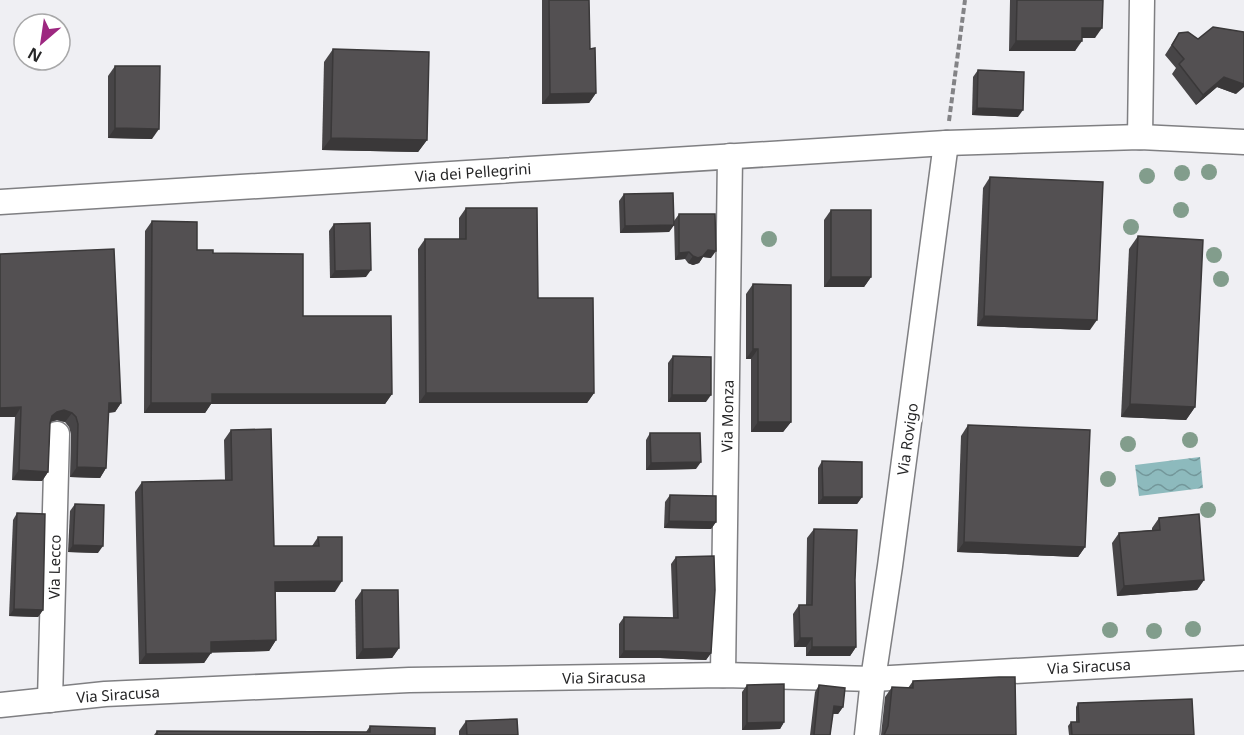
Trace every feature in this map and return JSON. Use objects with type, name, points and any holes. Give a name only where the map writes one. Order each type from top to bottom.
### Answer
[{"type":"street","points":[[1140,137],[1142,0]]},
{"type":"street","name":"Via dei Pellegrini","points":[[0,202],[946,143],[1140,137],[1244,142]]},
{"type":"street","name":"Via Rovigo","points":[[867,735],[946,143]]},
{"type":"street","name":"Via Monza","points":[[723,675],[730,156]]},
{"type":"street","name":"Via Lecco","points":[[50,700],[57,434]]},
{"type":"street","name":"Via Siracusa","points":[[0,705],[105,694],[409,680],[723,675],[873,679],[1244,658]]},
{"type":"path","points":[[946,143],[965,0]]},
{"type":"water","points":[[1200,457],[1203,488],[1139,496],[1135,465]]},
{"type":"building","points":[[549,0],[589,0],[590,49],[595,48],[596,93],[550,94]]},
{"type":"building","points":[[1017,0],[1103,0],[1102,28],[1082,28],[1082,41],[1016,41]]},
{"type":"building","points":[[1213,27],[1244,32],[1244,83],[1224,77],[1203,95],[1179,64],[1184,59],[1172,45],[1179,33],[1188,32],[1198,39]]},
{"type":"building","points":[[333,49],[429,52],[427,140],[331,138]]},
{"type":"building","points":[[115,66],[160,66],[159,129],[115,128]]},
{"type":"building","points":[[978,70],[1024,72],[1023,110],[977,108]]},
{"type":"building","points":[[990,177],[1103,182],[1097,320],[984,316]]},
{"type":"building","points":[[673,193],[674,225],[625,226],[624,194]]},
{"type":"building","points":[[466,208],[537,208],[538,298],[593,298],[594,393],[426,393],[425,239],[466,239]]},
{"type":"building","points":[[831,210],[871,210],[871,277],[831,277]]},
{"type":"building","points":[[679,214],[715,214],[716,251],[708,250],[698,258],[689,252],[679,253]]},
{"type":"building","points":[[152,221],[197,222],[197,250],[213,250],[213,253],[303,254],[303,316],[391,316],[392,394],[212,394],[212,403],[151,403]]},
{"type":"building","points":[[370,223],[371,270],[335,271],[334,224]]},
{"type":"building","points":[[1138,236],[1203,240],[1195,407],[1130,404]]},
{"type":"building","points":[[114,249],[121,403],[109,403],[106,468],[77,467],[78,424],[72,413],[64,410],[52,416],[50,423],[48,472],[19,470],[21,407],[0,408],[0,254]]},
{"type":"building","points":[[753,284],[791,285],[791,422],[758,422],[758,349],[753,349]]},
{"type":"building","points":[[673,356],[711,357],[711,395],[672,395]]},
{"type":"building","points":[[968,425],[1090,430],[1085,547],[964,542]]},
{"type":"building","points":[[271,429],[274,546],[319,546],[318,537],[342,537],[342,581],[275,582],[276,640],[211,642],[211,653],[146,654],[142,482],[232,480],[231,430]]},
{"type":"building","points":[[650,433],[700,433],[701,462],[651,463]]},
{"type":"building","points":[[822,461],[862,462],[862,497],[823,497]]},
{"type":"building","points":[[670,495],[716,496],[716,522],[669,521]]},
{"type":"building","points":[[75,504],[104,505],[103,546],[73,545]]},
{"type":"building","points":[[17,513],[45,514],[43,610],[14,609]]},
{"type":"building","points":[[1199,514],[1204,580],[1124,586],[1119,533],[1160,530],[1159,518]]},
{"type":"building","points":[[814,529],[857,530],[856,647],[812,647],[812,638],[800,638],[799,605],[812,605]]},
{"type":"building","points":[[714,556],[715,590],[711,653],[624,651],[624,617],[678,618],[676,557]]},
{"type":"building","points":[[362,590],[398,590],[399,648],[363,649]]},
{"type":"building","points":[[1015,677],[1016,735],[884,735],[888,726],[892,687],[913,688],[913,681]]},
{"type":"building","points":[[784,684],[784,722],[747,723],[747,685]]},
{"type":"building","points":[[819,685],[845,688],[843,707],[834,706],[830,735],[814,735]]},
{"type":"building","points":[[1192,699],[1194,735],[1072,735],[1071,722],[1079,722],[1078,703]]},
{"type":"building","points":[[517,719],[518,735],[467,735],[466,721]]},
{"type":"building","points":[[370,726],[435,728],[435,735],[157,735],[157,731],[370,732]]}]
